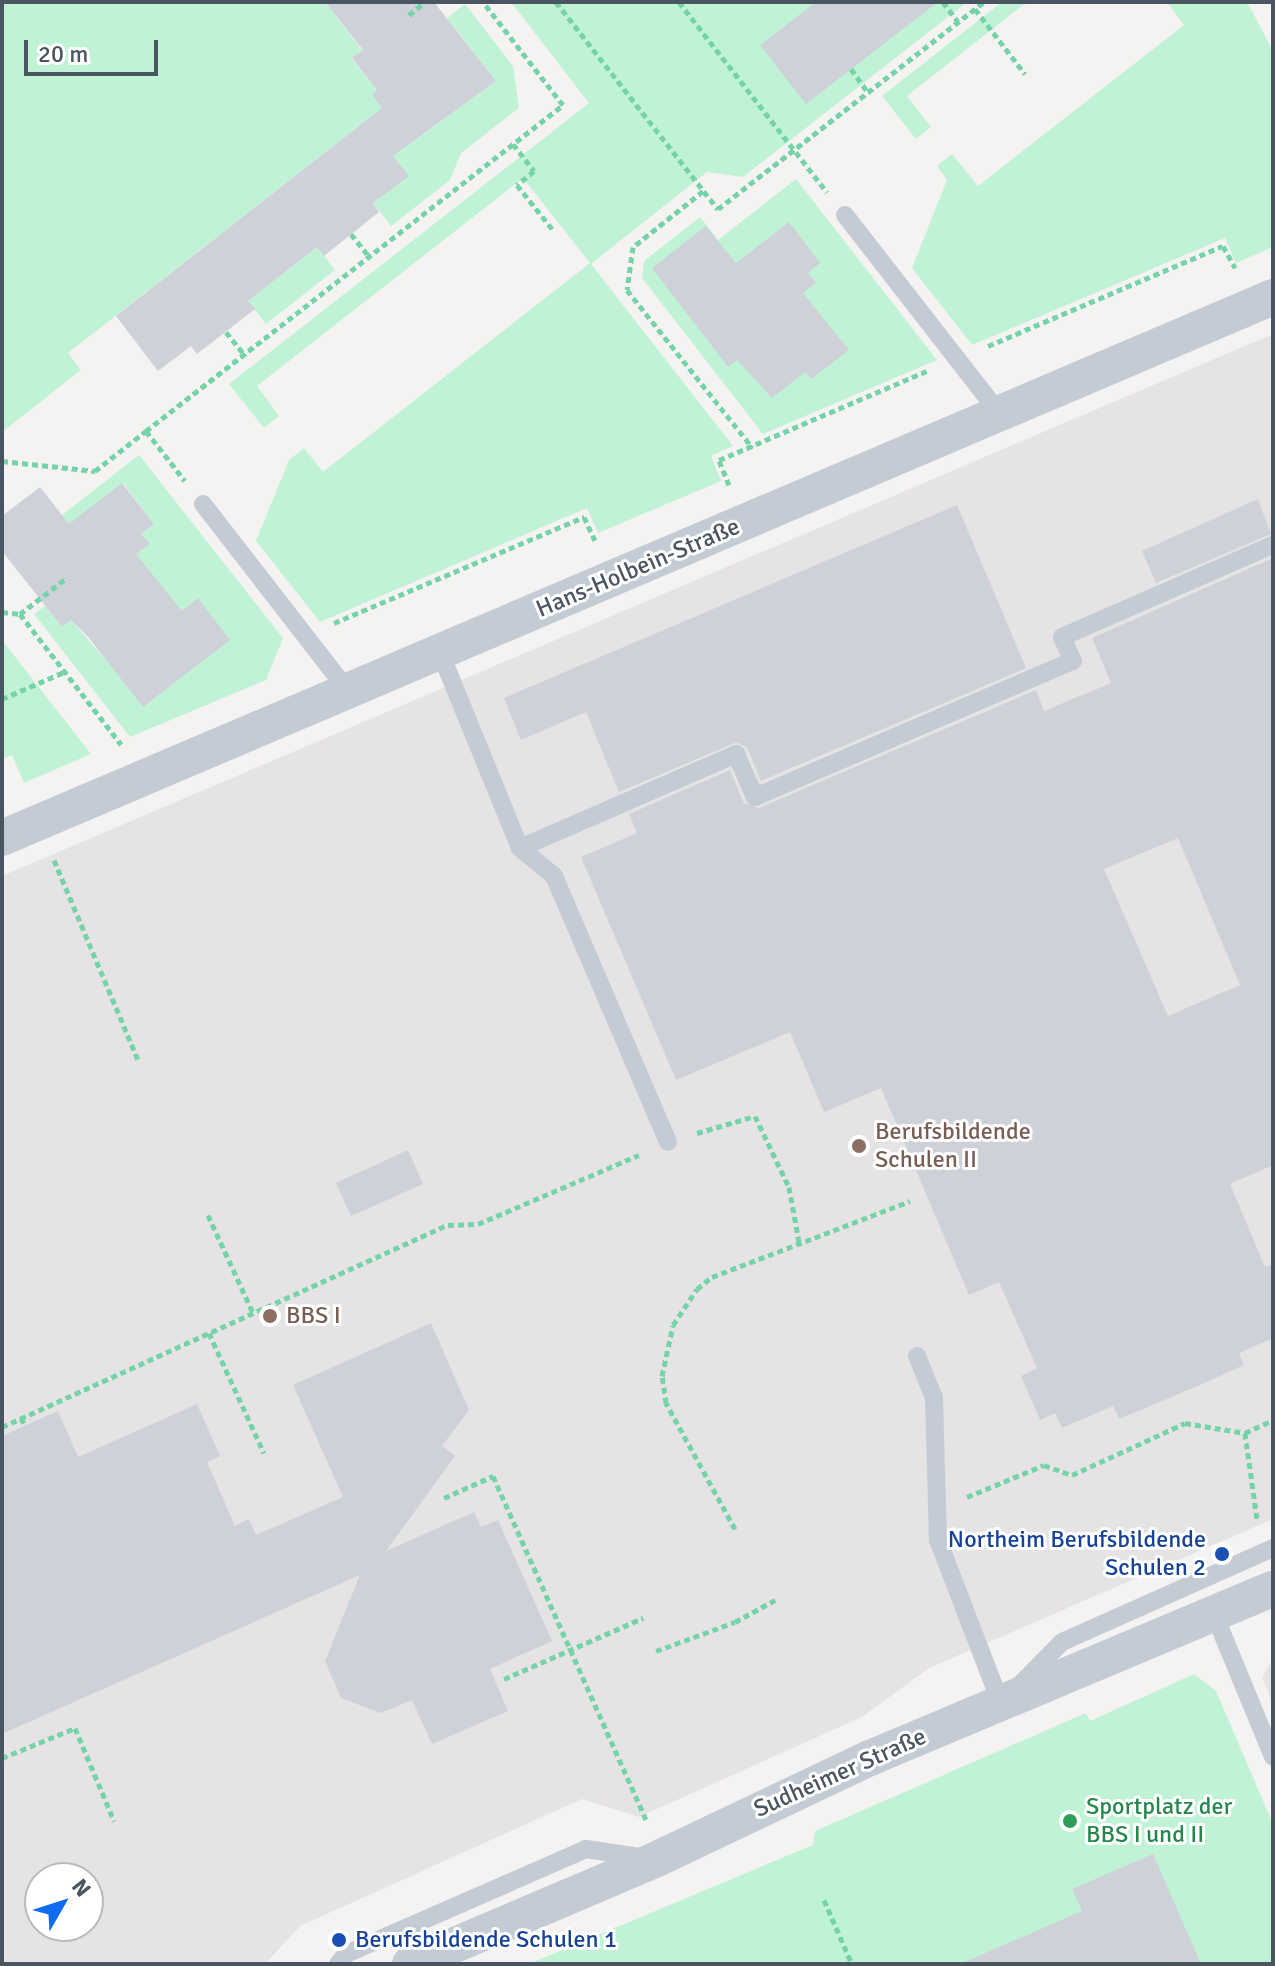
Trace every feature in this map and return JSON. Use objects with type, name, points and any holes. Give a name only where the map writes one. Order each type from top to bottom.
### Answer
[{"type":"street","name":"Hans-Holbein-Straße","points":[[2,838],[1273,297]]},
{"type":"street","name":"Sudheimer Straße","points":[[410,1964],[660,1858],[1001,1704],[1273,1589]]},
{"type":"lane","points":[[845,215],[1000,414]]},
{"type":"lane","points":[[203,504],[348,691]]},
{"type":"lane","points":[[520,848],[736,754],[755,797],[1073,661],[1062,637],[1273,545]]},
{"type":"lane","points":[[440,652],[520,848],[554,876],[668,1142]]},
{"type":"lane","points":[[917,1356],[934,1398],[938,1540],[1001,1704],[1062,1642],[1267,1551]]},
{"type":"lane","points":[[1215,1616],[1273,1757]]},
{"type":"lane","points":[[338,1964],[346,1954],[586,1849],[660,1858]]},
{"type":"path","points":[[409,15],[425,2]]},
{"type":"path","points":[[556,2],[718,209],[984,2]]},
{"type":"path","points":[[679,2],[845,215]]},
{"type":"path","points":[[943,2],[958,22]]},
{"type":"path","points":[[2,460],[95,471],[563,105],[485,3]]},
{"type":"path","points":[[975,9],[1025,74]]},
{"type":"path","points":[[851,69],[868,92]]},
{"type":"path","points":[[513,144],[534,171],[517,185],[553,230]]},
{"type":"path","points":[[703,191],[633,247],[627,290],[752,447]]},
{"type":"path","points":[[351,234],[369,256]]},
{"type":"path","points":[[226,332],[244,354]]},
{"type":"path","points":[[146,431],[203,504]]},
{"type":"path","points":[[305,636],[584,517],[611,579]]},
{"type":"path","points":[[2,612],[20,614],[64,580]]},
{"type":"path","points":[[20,614],[146,776]]},
{"type":"path","points":[[2,699],[64,672]]},
{"type":"path","points":[[38,823],[138,1060]]},
{"type":"path","points":[[2,1427],[448,1225],[478,1224],[668,1142],[755,1116],[789,1187],[799,1242]]},
{"type":"path","points":[[735,1529],[666,1403],[664,1355],[673,1325],[697,1289],[750,1258],[910,1201]]},
{"type":"path","points":[[208,1215],[253,1313]]},
{"type":"path","points":[[209,1333],[264,1453]]},
{"type":"path","points":[[21,1418],[25,1426]]},
{"type":"path","points":[[937,1510],[1044,1465],[1072,1475],[1185,1423],[1245,1433],[1273,1420]]},
{"type":"path","points":[[1245,1433],[1267,1551]]},
{"type":"path","points":[[444,1498],[493,1476],[660,1858]]},
{"type":"path","points":[[656,1651],[735,1622],[775,1600]]},
{"type":"path","points":[[504,1679],[643,1618]]},
{"type":"path","points":[[2,1758],[75,1728],[114,1821]]},
{"type":"path","points":[[824,1900],[852,1964]]},
{"type":"shaded area","name":"Berufsbildende Schulen II","points":[[1273,334],[1273,1519],[929,1668],[862,1717],[639,1817],[582,1799],[300,1926],[265,1964],[2,1964],[2,876]]},
{"type":"shaded area","points":[[1273,1658],[1273,1704],[1262,1678]]},
{"type":"green space","points":[[2,2],[325,2],[362,50],[352,59],[377,90],[372,95],[382,108],[68,353],[81,370],[2,432]]},
{"type":"green space","points":[[511,2],[967,2],[743,177],[707,172],[591,264],[733,446],[711,456],[721,481],[598,533],[587,508],[320,622],[256,541],[289,460],[304,448],[323,472],[590,263],[523,178],[257,386],[279,416],[264,428],[229,384],[589,103]]},
{"type":"green space","points":[[1002,2],[1027,2],[907,96],[931,127],[916,139],[882,96]]},
{"type":"green space","points":[[1167,2],[1247,2],[1273,51],[1273,247],[1236,263],[1225,238],[972,345],[912,268],[947,180],[937,166],[952,154],[978,186],[1184,25]]},
{"type":"green space","points":[[465,4],[513,66],[519,108],[461,153],[450,180],[391,226],[373,203],[408,176],[393,156],[496,81],[447,18]]},
{"type":"green space","points":[[796,179],[937,360],[763,434],[642,278],[644,261],[700,217],[718,240]]},
{"type":"green space","points":[[317,247],[335,270],[266,324],[248,301]]},
{"type":"green space","points":[[139,455],[283,638],[266,680],[130,737],[34,614],[45,606],[62,627],[71,620],[105,659],[138,633],[181,611],[163,588],[128,560],[149,544],[141,534],[154,524],[123,483],[71,527],[62,515]]},
{"type":"green space","points":[[2,640],[91,754],[24,783],[12,755],[2,759]]},
{"type":"green space","name":"Sportplatz der BBS I und II","points":[[1194,1674],[1216,1691],[1273,1824],[1273,1964],[529,1964],[813,1845],[815,1831],[1086,1713],[1090,1721]]},
{"type":"building","points":[[325,2],[434,2],[496,81],[393,156],[409,176],[373,203],[379,212],[324,256],[317,247],[248,301],[255,309],[197,354],[191,346],[158,371],[116,316],[382,108],[372,95],[377,90],[352,58],[363,50]]},
{"type":"building","points":[[816,2],[938,2],[806,104],[760,45]]},
{"type":"building","points":[[789,222],[820,263],[808,273],[816,283],[803,293],[849,350],[811,379],[805,372],[772,398],[737,360],[728,367],[652,268],[706,226],[736,263]]},
{"type":"building","points":[[122,483],[154,524],[141,534],[150,544],[136,554],[182,611],[198,598],[230,640],[143,707],[71,620],[62,627],[2,551],[2,516],[40,487],[69,524]]},
{"type":"building","points":[[1258,499],[1271,534],[1156,583],[1142,551]]},
{"type":"building","points":[[957,505],[1026,668],[761,781],[747,748],[737,742],[619,792],[586,712],[521,740],[504,698]]},
{"type":"building","points":[[1273,558],[1273,1165],[1230,1184],[1265,1267],[1273,1264],[1273,1338],[1239,1353],[1244,1365],[1200,1385],[1119,1419],[1113,1406],[1062,1428],[1055,1413],[1040,1420],[1021,1376],[1037,1368],[999,1282],[969,1295],[881,1088],[824,1112],[790,1032],[676,1080],[581,857],[637,833],[629,814],[730,770],[744,803],[759,808],[1036,690],[1044,711],[1111,683],[1092,638]],"holes":[[[1178,838],[1240,985],[1168,1016],[1104,869]]]},
{"type":"building","points":[[408,1150],[423,1184],[351,1216],[336,1183]]},
{"type":"building","points":[[431,1323],[469,1410],[442,1446],[455,1456],[386,1551],[474,1512],[481,1527],[498,1520],[552,1641],[490,1669],[508,1711],[432,1744],[412,1700],[381,1713],[341,1698],[325,1661],[360,1575],[2,1734],[2,1436],[58,1411],[78,1457],[197,1404],[220,1456],[207,1462],[235,1526],[249,1519],[256,1535],[343,1497],[293,1385]]},
{"type":"building","points":[[1153,1854],[1201,1964],[960,1964],[1082,1911],[1072,1889]]},
{"type":"place","name":"Berufsbildende Schulen II","points":[[859,1146]]},
{"type":"place","name":"BBS I","points":[[270,1316]]},
{"type":"place","name":"Northeim Berufsbildende Schulen 2","points":[[1222,1554]]},
{"type":"place","name":"Sportplatz der BBS I und II","points":[[1070,1821]]},
{"type":"place","name":"Berufsbildende Schulen 1","points":[[339,1940]]}]
